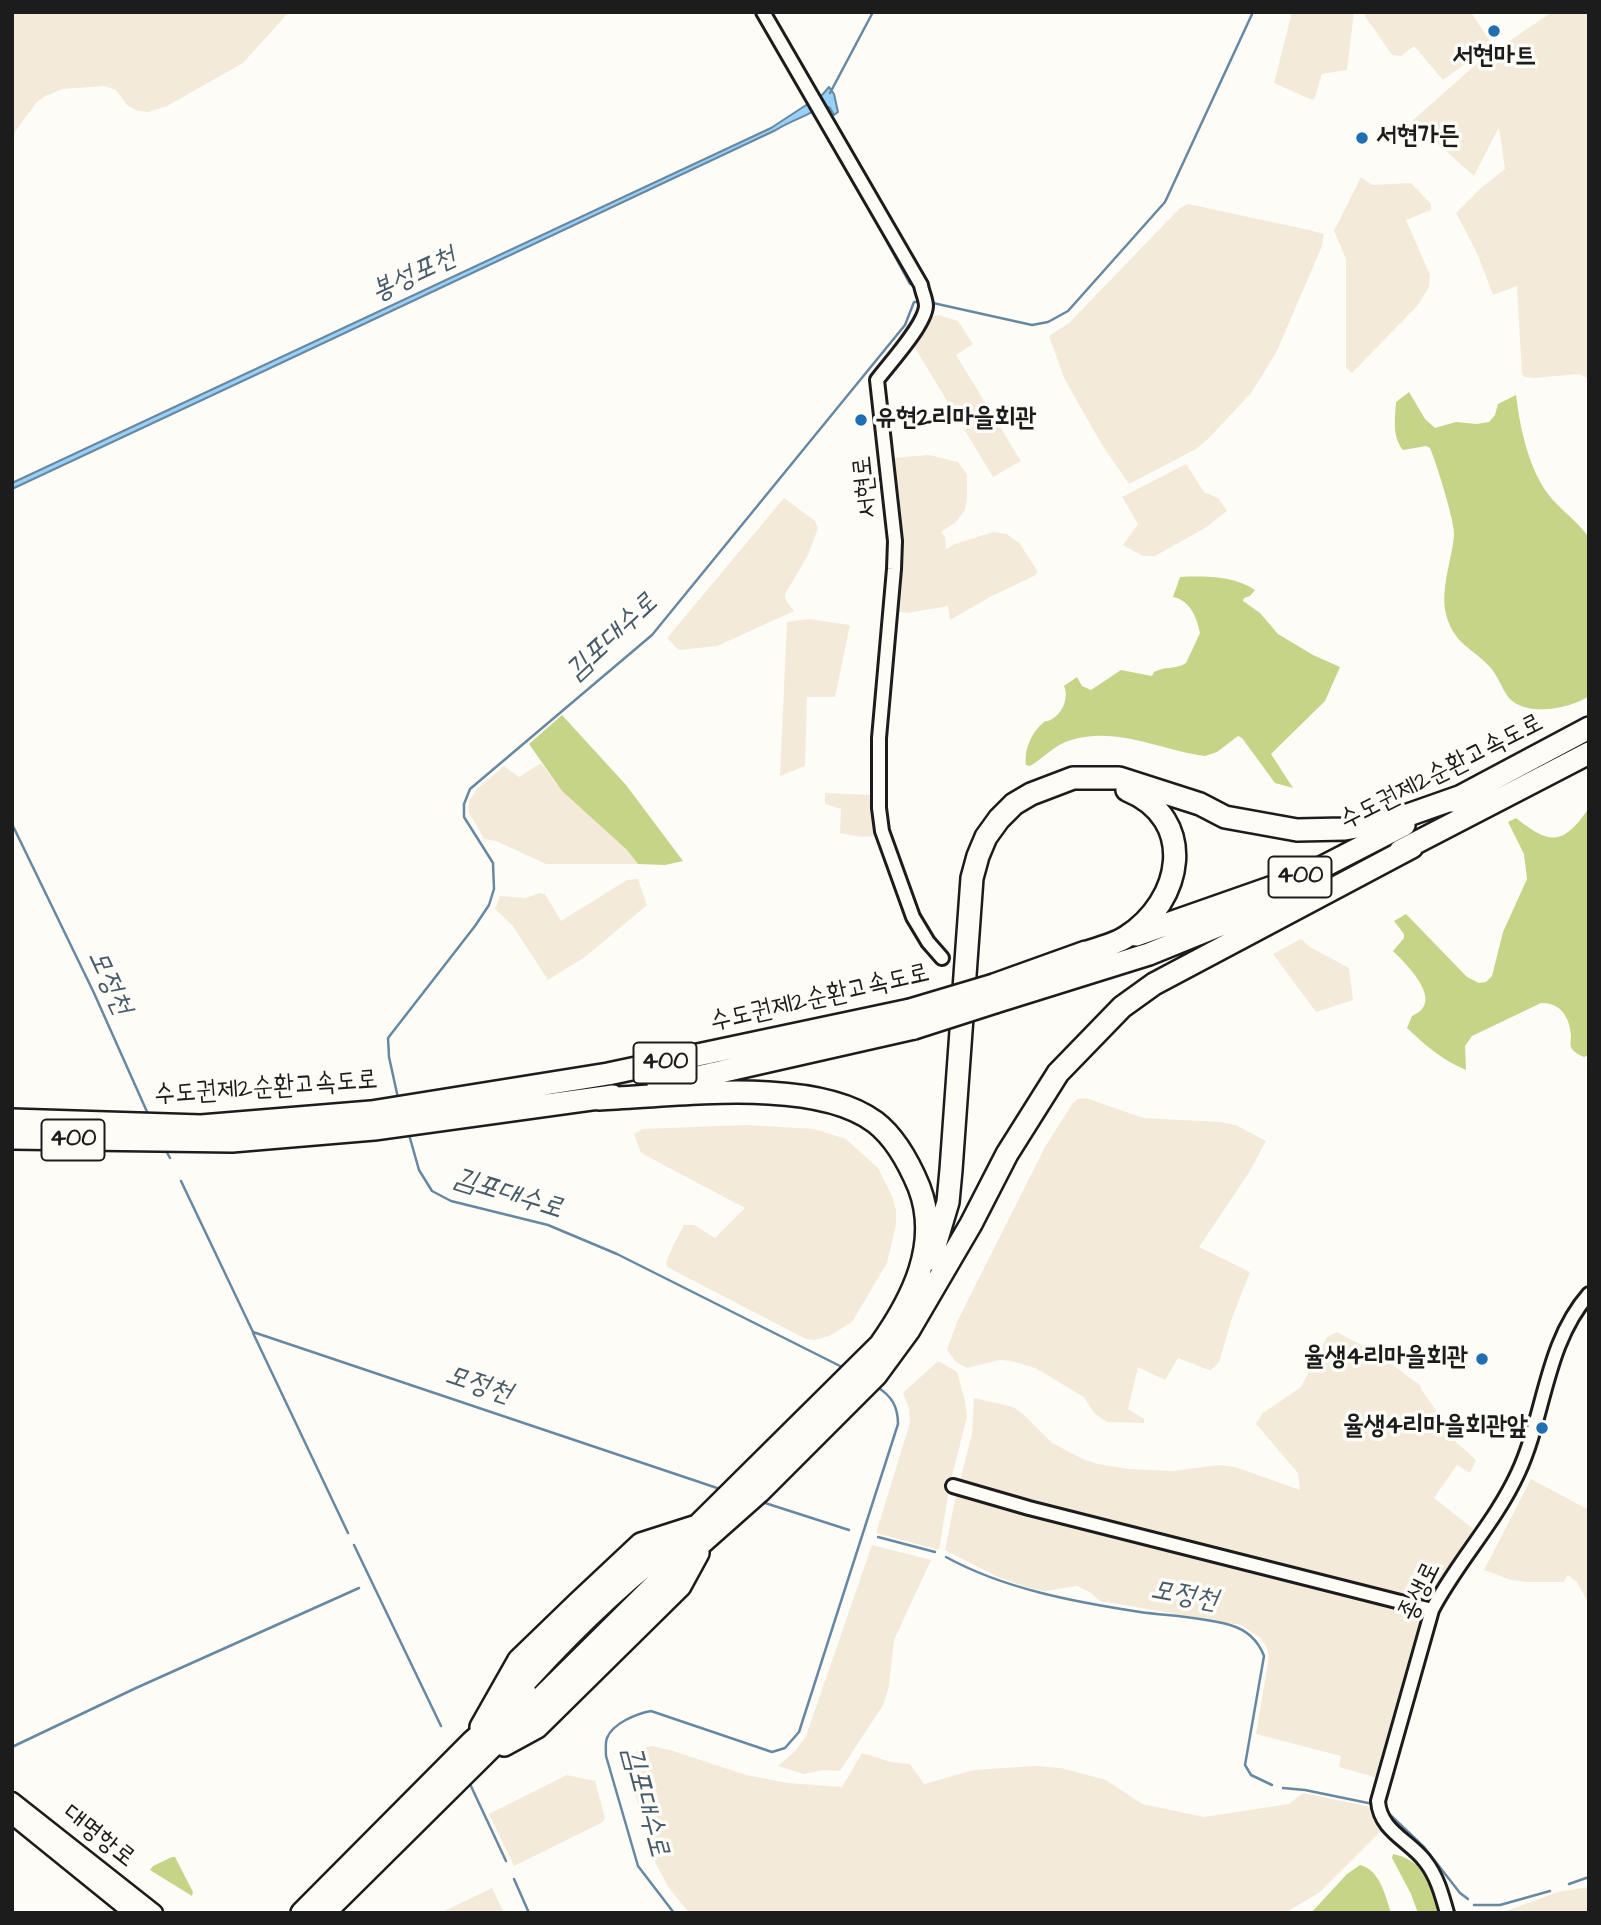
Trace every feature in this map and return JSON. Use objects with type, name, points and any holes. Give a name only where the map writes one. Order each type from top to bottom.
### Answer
[{"type":"highway","name":"수도권제2순환고속도로","points":[[995,993],[1075,956],[1307,874],[1589,728]]},
{"type":"highway","name":"수도권제2순환고속도로","points":[[420,1114],[600,1099],[912,1019],[995,993],[1149,954],[1412,847],[1589,753]]},
{"type":"highway","points":[[925,1286],[948,1202],[955,1136],[972,878],[986,837],[1014,804],[1031,794],[1073,778],[1119,778],[1200,804],[1225,817],[1297,830],[1345,829],[1391,821],[1462,796]]},
{"type":"highway","points":[[925,1286],[959,1193],[970,1039],[975,896],[991,850],[1002,835],[1032,807],[1052,796],[1073,789],[1098,786],[1122,788],[1142,796],[1157,808],[1167,824],[1174,842],[1171,882],[1155,912],[1125,938],[1075,956]]},
{"type":"highway","points":[[324,1913],[534,1688],[701,1529],[758,1481],[869,1369],[907,1304],[925,1286],[971,1224],[1007,1154],[1039,1101],[1067,1063],[1122,1007],[1184,966],[1412,847]]},
{"type":"highway","name":"수도권제2순환고속도로","points":[[12,1138],[187,1133],[373,1121],[420,1114],[608,1074],[912,1019]]},
{"type":"highway","points":[[600,1099],[781,1093],[811,1096],[857,1111],[875,1123],[893,1141],[911,1169],[921,1193],[925,1207],[925,1286]]},
{"type":"highway","name":"수도권제2순환고속도로","points":[[12,1120],[132,1133]]},
{"type":"highway","points":[[302,1913],[478,1749],[519,1660],[578,1603],[640,1545],[727,1521],[758,1481]]},
{"type":"highway","points":[[478,1749],[537,1727],[680,1586],[701,1529]]},
{"type":"main road","name":"대명항로","points":[[12,1801],[154,1913]]},
{"type":"main road","name":"대명항로","points":[[12,1815],[133,1913]]},
{"type":"street","name":"서현로","points":[[763,12],[920,285],[926,304],[925,314],[919,324],[877,380],[895,541],[890,621],[882,684],[878,787],[882,831],[913,917],[928,942],[942,958]]},
{"type":"street","name":"종생로","points":[[1447,1913],[1433,1872],[1415,1849],[1387,1826],[1381,1818],[1378,1801],[1432,1611],[1443,1589],[1509,1491],[1530,1443],[1545,1387],[1566,1326],[1589,1294]]},
{"type":"street","points":[[953,1486],[1432,1611]]},
{"type":"shaded area","points":[[12,12],[289,12],[243,63],[167,106],[148,112],[138,111],[127,105],[116,90],[104,86],[63,89],[36,103],[12,136]]},
{"type":"shaded area","points":[[1292,12],[1354,12],[1347,70],[1322,74],[1312,100],[1274,83]]},
{"type":"shaded area","points":[[1365,12],[1472,14],[1492,44],[1443,80],[1414,46],[1401,56],[1392,55],[1365,16]]},
{"type":"shaded area","points":[[1552,12],[1589,12],[1589,379],[1579,374],[1534,378],[1522,374],[1517,286],[1493,295],[1477,253],[1456,213],[1505,169],[1499,127],[1474,176],[1412,121],[1480,61]]},
{"type":"shaded area","points":[[1361,177],[1372,185],[1411,183],[1431,204],[1431,210],[1406,220],[1430,275],[1429,287],[1418,305],[1352,373],[1346,368],[1346,259],[1334,231]]},
{"type":"shaded area","points":[[1188,204],[1324,234],[1322,246],[1276,353],[1251,393],[1196,449],[1129,484],[1102,445],[1064,378],[1049,336],[1069,323],[1180,208]]},
{"type":"shaded area","points":[[939,315],[958,321],[973,344],[956,355],[1021,461],[993,477],[912,343],[929,317]]},
{"type":"shaded area","points":[[929,455],[958,462],[967,474],[965,510],[956,522],[941,532],[945,537],[946,549],[993,532],[1007,534],[1020,544],[1038,572],[950,620],[948,606],[907,613],[897,611],[897,503],[892,458]]},
{"type":"shaded area","points":[[1186,464],[1204,492],[1218,498],[1227,511],[1205,528],[1155,556],[1143,556],[1123,545],[1138,524],[1122,497]]},
{"type":"shaded area","points":[[784,498],[815,521],[818,528],[808,555],[785,594],[785,599],[794,611],[717,646],[679,650],[667,638]]},
{"type":"shaded area","points":[[809,619],[850,625],[835,697],[807,697],[805,766],[780,776],[787,622]]},
{"type":"shaded area","points":[[541,763],[562,791],[627,850],[638,864],[546,864],[496,841],[484,839],[468,811],[469,801],[477,789],[504,766],[519,777]]},
{"type":"shaded area","points":[[825,793],[872,795],[879,836],[861,837],[840,833],[841,809],[825,804]]},
{"type":"shaded area","points":[[638,879],[647,905],[585,957],[548,980],[513,926],[495,909],[500,896],[525,898],[540,893],[545,894],[561,921],[627,880]]},
{"type":"shaded area","points":[[1301,939],[1310,947],[1349,968],[1353,1000],[1316,1012],[1273,954]]},
{"type":"shaded area","points":[[1086,1098],[1143,1118],[1236,1125],[1266,1141],[1248,1174],[1199,1247],[1250,1272],[1219,1362],[1211,1370],[1178,1358],[1165,1380],[1138,1367],[1128,1409],[1144,1419],[1144,1423],[1107,1422],[1094,1413],[1084,1397],[1035,1368],[999,1360],[967,1368],[956,1362],[947,1350],[957,1322],[1045,1147],[1072,1104],[1078,1099]]},
{"type":"shaded area","points":[[746,1125],[814,1129],[846,1139],[878,1168],[892,1196],[896,1225],[887,1263],[852,1322],[829,1336],[815,1340],[806,1339],[667,1267],[666,1263],[684,1225],[694,1225],[715,1238],[745,1208],[641,1153],[634,1134],[642,1129]]},
{"type":"shaded area","points":[[1337,1332],[1378,1354],[1420,1385],[1446,1424],[1445,1432],[1476,1460],[1470,1473],[1457,1465],[1434,1498],[1476,1531],[1442,1578],[1426,1607],[1378,1778],[1339,1767],[1341,1756],[1256,1734],[1269,1657],[1261,1638],[1241,1625],[1100,1601],[1077,1586],[1045,1591],[1029,1588],[996,1576],[945,1550],[972,1434],[974,1398],[1013,1407],[1052,1443],[1098,1464],[1128,1469],[1173,1471],[1219,1465],[1235,1467],[1300,1490],[1298,1473],[1256,1424],[1263,1413],[1301,1387],[1327,1337]]},
{"type":"shaded area","points":[[938,1361],[957,1372],[967,1417],[950,1484],[939,1550],[876,1533],[910,1423],[909,1408],[903,1393]]},
{"type":"shaded area","points":[[1531,1479],[1589,1510],[1589,1604],[1577,1582],[1567,1575],[1564,1582],[1527,1582],[1511,1580],[1484,1570]]},
{"type":"shaded area","points":[[872,1545],[931,1560],[894,1640],[889,1686],[883,1705],[840,1771],[824,1770],[804,1774],[778,1766],[795,1751],[806,1736]]},
{"type":"shaded area","points":[[652,1746],[746,1775],[788,1783],[842,1787],[862,1753],[891,1762],[910,1764],[924,1784],[974,1770],[1034,1766],[1061,1768],[1106,1780],[1142,1804],[1204,1817],[1289,1804],[1303,1793],[1366,1806],[1376,1811],[1383,1829],[1320,1892],[1285,1913],[689,1913],[669,1888],[656,1864],[632,1783],[630,1758],[639,1749]]},
{"type":"shaded area","points":[[567,1775],[595,1781],[605,1818],[603,1822],[514,1866],[489,1814]]},
{"type":"shaded area","points":[[1589,1887],[1589,1913],[1501,1913],[1558,1892]]},
{"type":"shaded area","points":[[492,1888],[504,1913],[440,1913]]},
{"type":"green space","points":[[1409,392],[1425,419],[1435,428],[1456,422],[1489,422],[1495,415],[1498,404],[1516,395],[1526,446],[1535,472],[1553,500],[1589,538],[1589,696],[1581,701],[1548,709],[1526,708],[1517,704],[1506,694],[1492,670],[1453,632],[1446,614],[1445,584],[1454,535],[1445,492],[1430,448],[1426,446],[1403,450],[1396,433],[1396,402]]},
{"type":"green space","points":[[1180,577],[1219,578],[1247,585],[1255,590],[1243,601],[1260,613],[1278,634],[1340,667],[1325,701],[1271,754],[1293,788],[1275,783],[1238,736],[1217,752],[1205,756],[1122,737],[1088,736],[1065,742],[1030,766],[1026,765],[1027,748],[1032,737],[1045,721],[1052,719],[1062,709],[1065,700],[1064,686],[1077,677],[1082,686],[1091,690],[1121,670],[1152,676],[1158,670],[1186,663],[1200,633],[1195,616],[1188,606],[1173,597]]},
{"type":"green space","points":[[562,715],[626,785],[683,861],[665,865],[638,864],[627,850],[562,791],[529,744]]},
{"type":"green space","points":[[1589,808],[1589,1055],[1584,1057],[1572,1049],[1570,1029],[1563,1012],[1554,1005],[1541,1003],[1472,1036],[1465,1046],[1466,1070],[1449,1062],[1407,1028],[1412,1016],[1422,1010],[1425,993],[1414,974],[1393,951],[1404,938],[1394,921],[1406,914],[1467,977],[1479,983],[1486,982],[1492,976],[1503,932],[1527,879],[1524,854],[1508,822],[1516,818],[1538,833],[1556,837],[1571,829]]},
{"type":"green space","points":[[1393,1854],[1412,1862],[1426,1875],[1435,1893],[1439,1913],[1418,1913],[1392,1858]]},
{"type":"green space","points":[[175,1857],[193,1892],[192,1896],[150,1870]]},
{"type":"green space","points":[[1360,1865],[1377,1878],[1391,1913],[1311,1913],[1347,1874]]},
{"type":"water","points":[[829,87],[834,94],[838,112],[834,115],[830,108],[824,105],[12,489],[12,483],[771,128],[823,94]]},
{"type":"waterway","points":[[830,93],[873,12]]},
{"type":"waterway","points":[[933,303],[1032,325],[1048,322],[1068,311],[1165,202],[1253,12]]},
{"type":"waterway","name":"김포대수로","points":[[861,194],[910,284]]},
{"type":"waterway","name":"김포대수로","points":[[398,1098],[389,1057],[388,1038],[475,926],[489,905],[494,889],[493,863],[464,817],[464,804],[470,789],[652,635],[905,325],[914,302],[919,302]]},
{"type":"waterway","name":"모정천","points":[[12,824],[94,993],[148,1114]]},
{"type":"waterway","name":"김포대수로","points":[[408,1131],[419,1170],[432,1191],[451,1201],[548,1225],[617,1254],[844,1368]]},
{"type":"waterway","name":"모정천","points":[[165,1149],[170,1158]]},
{"type":"waterway","name":"모정천","points":[[181,1181],[253,1332],[723,1490]]},
{"type":"waterway","points":[[253,1333],[348,1533]]},
{"type":"waterway","name":"김포대수로","points":[[674,1913],[638,1866],[606,1756],[607,1738],[620,1724],[651,1711],[772,1752],[785,1748],[799,1732],[898,1424],[893,1402],[877,1387]]},
{"type":"waterway","name":"모정천","points":[[762,1502],[849,1530]]},
{"type":"waterway","name":"모정천","points":[[878,1537],[935,1552]]},
{"type":"waterway","points":[[354,1545],[441,1726]]},
{"type":"waterway","name":"모정천","points":[[946,1557],[992,1578],[1040,1593],[1115,1608],[1208,1620],[1230,1625],[1247,1633],[1259,1645],[1264,1656],[1245,1765],[1251,1775],[1272,1785]]},
{"type":"waterway","points":[[12,1747],[359,1588]]},
{"type":"waterway","points":[[470,1784],[506,1861]]},
{"type":"waterway","name":"모정천","points":[[1283,1788],[1373,1804]]},
{"type":"waterway","name":"모정천","points":[[1385,1810],[1424,1847],[1460,1893],[1468,1899]]},
{"type":"waterway","name":"모정천","points":[[1569,1884],[1589,1877]]},
{"type":"waterway","points":[[514,1879],[529,1913]]},
{"type":"waterway","name":"모정천","points":[[1474,1905],[1500,1905],[1550,1891]]},
{"type":"place","name":"서현마트","points":[[1494,31]]},
{"type":"place","name":"서현가든","points":[[1362,138]]},
{"type":"place","name":"유현2리마을회관","points":[[861,420]]},
{"type":"place","name":"율생4리마을회관","points":[[1482,1359]]},
{"type":"place","name":"율생4리마을회관앞","points":[[1542,1428]]},
{"type":"water label","name":"봉성포천","points":[[414,276]]}]
